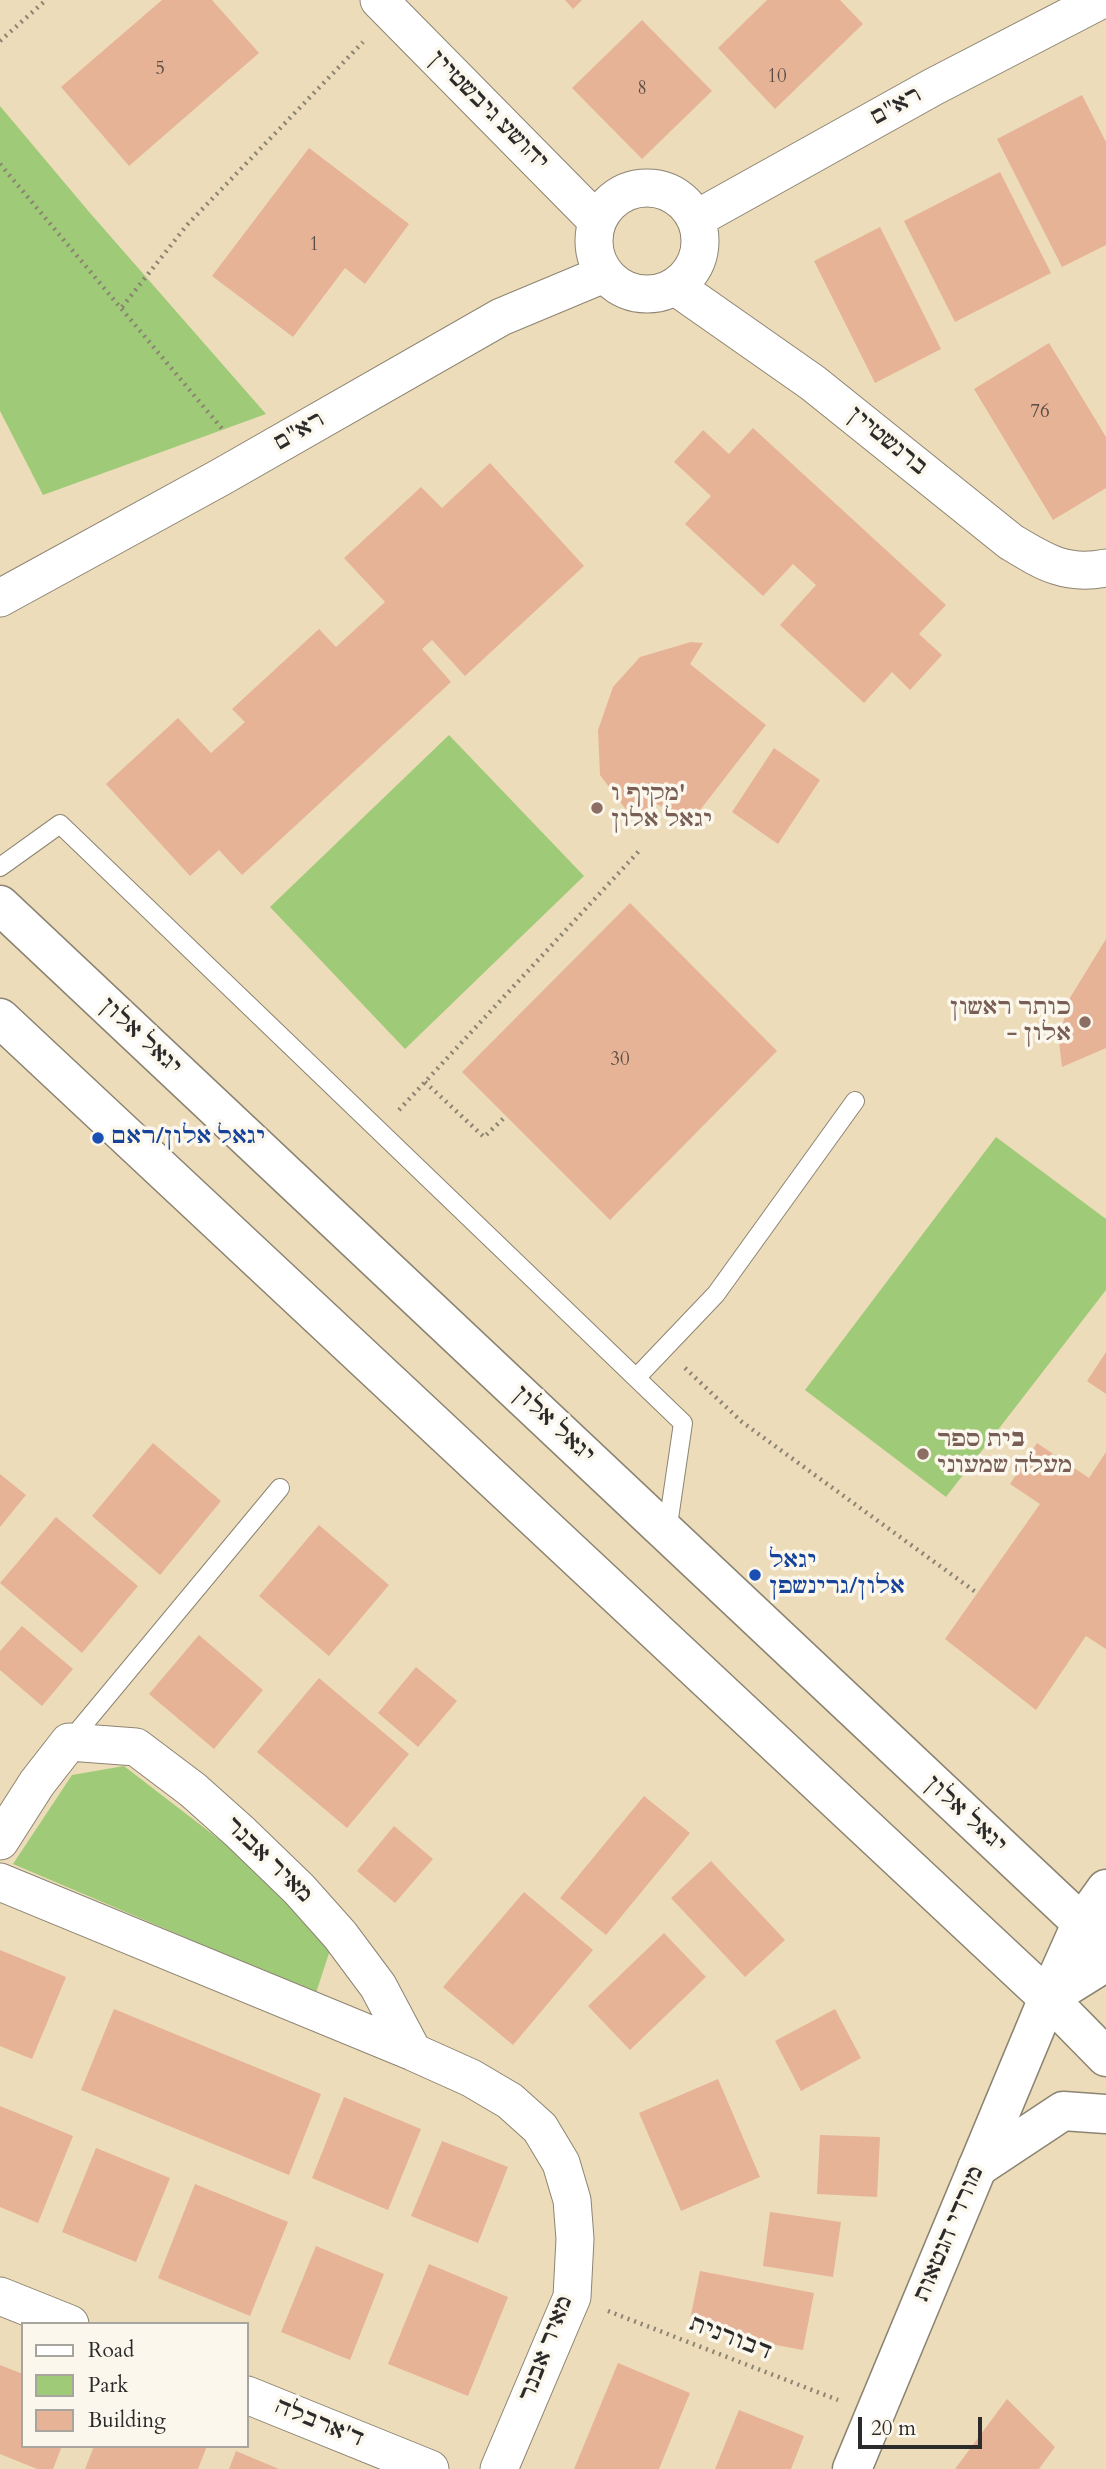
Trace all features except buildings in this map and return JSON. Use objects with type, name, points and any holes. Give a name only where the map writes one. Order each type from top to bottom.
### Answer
[{"type":"main road","name":"יגאל אלון","points":[[0,905],[1094,1935]]},
{"type":"main road","points":[[0,1018],[1048,1998],[1106,2057]]},
{"type":"main road","name":"מורדי הגטאות","points":[[852,2469],[1048,1998],[1094,1935],[1106,1889]]},
{"type":"main road","points":[[1048,1998],[1106,1962]]},
{"type":"main road","points":[[977,2168],[1063,2111],[1106,2114]]},
{"type":"street","name":"רא\"ם","points":[[696,219],[933,87],[1101,0]]},
{"type":"street","name":"יהושע גיבשטיין","points":[[385,6],[597,221]]},
{"type":"street","points":[[637,188],[655,188],[673,193],[687,205],[696,219],[701,234],[696,264],[676,287],[662,293],[646,295],[630,292],[616,285],[604,274],[596,258],[594,239],[597,221],[607,206],[621,195],[637,188]]},
{"type":"street","name":"רא\"ם","points":[[0,598],[251,460],[501,317],[604,274]]},
{"type":"street","name":"ברנשטיין","points":[[676,287],[813,383],[1011,542],[1046,564],[1088,572],[1106,568]]},
{"type":"street","points":[[0,1841],[37,1783],[69,1742]]},
{"type":"street","name":"מאיר אבנר","points":[[69,1742],[136,1747],[231,1823],[299,1889],[340,1935],[378,1986],[413,2052]]},
{"type":"street","name":"מאיר אבנר","points":[[0,1882],[471,2078],[510,2101],[540,2128],[561,2163],[572,2200],[575,2239],[572,2297],[499,2469]]},
{"type":"street","points":[[0,2296],[65,2322]]},
{"type":"street","name":"ד'ארבלה","points":[[248,2395],[430,2469]]},
{"type":"lane","points":[[0,867],[60,824],[683,1423],[667,1532]]},
{"type":"lane","points":[[636,1378],[716,1294],[855,1101]]},
{"type":"lane","points":[[69,1742],[280,1488]]},
{"type":"path","points":[[0,41],[46,0]]},
{"type":"path","points":[[122,307],[187,225],[385,6]]},
{"type":"path","points":[[0,164],[122,307],[209,415],[251,460]]},
{"type":"path","points":[[380,1132],[640,850]]},
{"type":"path","points":[[425,1082],[484,1137],[506,1116]]},
{"type":"path","points":[[664,1349],[742,1422],[977,1593]]},
{"type":"path","name":"דבורנית","points":[[572,2297],[875,2414]]},
{"type":"green space","points":[[0,106],[266,414],[43,495],[0,411]]},
{"type":"green space","points":[[449,735],[584,876],[405,1049],[270,907]]},
{"type":"green space","points":[[996,1137],[1106,1219],[1106,1290],[946,1497],[805,1390]]},
{"type":"green space","points":[[124,1766],[233,1850],[331,1947],[316,1993],[13,1864],[72,1775]]},
{"type":"place","name":"מקיף ו' יגאל אלון","points":[[597,808]]},
{"type":"place","name":"כותר ראשון - אלון","points":[[1085,1022]]},
{"type":"place","name":"יגאל אלון/ראם","points":[[98,1138]]},
{"type":"place","name":"בית ספר מעלה שמעוני","points":[[923,1454]]},
{"type":"place","name":"יגאל אלון/גרינשפן","points":[[755,1575]]}]
